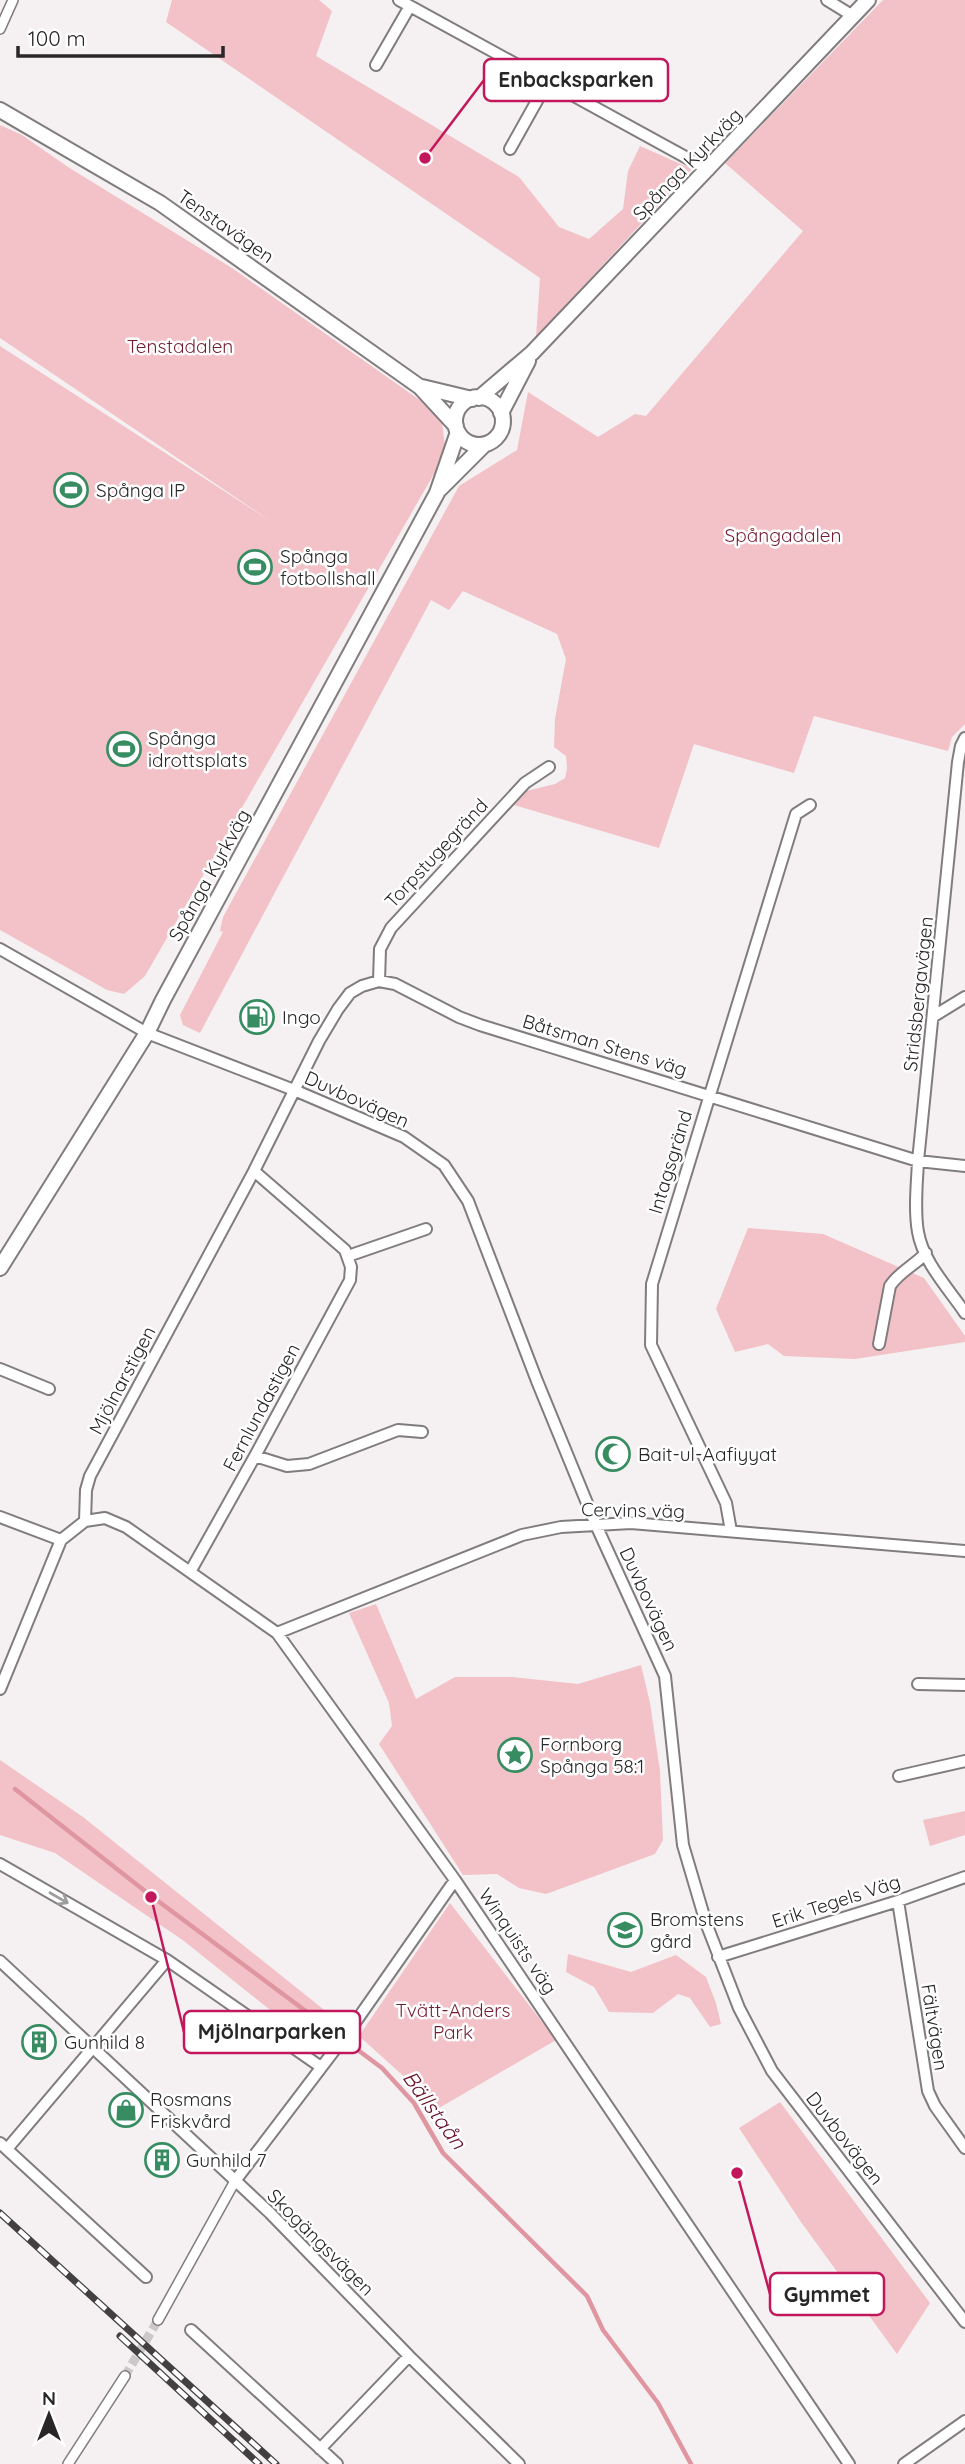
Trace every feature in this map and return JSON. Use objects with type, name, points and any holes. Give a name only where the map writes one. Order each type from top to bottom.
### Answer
[{"type":"street","points":[[0,29],[13,0]]},
{"type":"street","points":[[399,0],[709,170]]},
{"type":"street","points":[[827,0],[853,16]]},
{"type":"street","name":"Spånga Kyrkväg","points":[[476,398],[532,354],[868,0]]},
{"type":"street","points":[[376,65],[410,6]]},
{"type":"street","points":[[510,149],[548,81]]},
{"type":"street","name":"Tenstavägen","points":[[0,110],[160,203],[420,387],[457,429]]},
{"type":"street","name":"Spånga Kyrkväg","points":[[501,413],[532,354]]},
{"type":"street","name":"Tenstavägen","points":[[420,387],[476,398]]},
{"type":"street","points":[[476,398],[493,402],[501,413],[503,420],[500,433],[484,445],[472,444],[457,429],[457,412],[466,402],[476,398]]},
{"type":"street","name":"Spånga Kyrkväg","points":[[0,1268],[147,1033],[437,493],[457,429]]},
{"type":"street","name":"Spånga Kyrkväg","points":[[437,493],[484,445]]},
{"type":"street","name":"Stridsbergavägen","points":[[965,738],[958,762],[918,1161],[916,1209],[918,1235],[926,1253],[965,1313]]},
{"type":"street","name":"Torpstugegränd","points":[[379,981],[380,949],[391,928],[526,783],[549,767]]},
{"type":"street","name":"Intagsgränd","points":[[731,1531],[726,1503],[655,1359],[651,1345],[652,1283],[796,814],[810,805]]},
{"type":"street","name":"Duvbovägen","points":[[0,949],[147,1033],[295,1090],[404,1137],[444,1165],[468,1201],[596,1525],[665,1676],[683,1845],[718,1957],[738,2008],[772,2071],[965,2322]]},
{"type":"street","points":[[295,1090],[338,1009],[350,993],[379,981]]},
{"type":"street","name":"Båtsman Stens väg","points":[[379,981],[395,984],[458,1017],[480,1025],[918,1161],[965,1166]]},
{"type":"street","points":[[934,1016],[965,997]]},
{"type":"street","name":"Mjölnarstigen","points":[[85,1521],[86,1490],[90,1476],[295,1090]]},
{"type":"street","points":[[254,1171],[321,1228],[348,1256],[426,1229]]},
{"type":"street","points":[[879,1345],[895,1277],[917,1264],[926,1253]]},
{"type":"street","name":"Fernlundastigen","points":[[190,1572],[350,1280],[348,1256]]},
{"type":"street","points":[[0,1369],[49,1389]]},
{"type":"street","points":[[255,1456],[287,1466],[309,1464],[398,1430],[422,1432]]},
{"type":"street","points":[[0,1517],[61,1540]]},
{"type":"street","name":"Winquists väg","points":[[85,1521],[105,1518],[126,1527],[277,1633],[455,1880],[849,2464]]},
{"type":"street","points":[[0,1689],[61,1540],[85,1521]]},
{"type":"street","name":"Cervins väg","points":[[277,1633],[522,1535],[561,1527],[631,1523],[965,1551]]},
{"type":"street","points":[[918,1684],[965,1685]]},
{"type":"street","points":[[899,1776],[965,1761]]},
{"type":"street","points":[[0,1864],[167,1960],[321,2067]]},
{"type":"street","name":"Erik Tegels Väg","points":[[718,1957],[965,1877]]},
{"type":"street","points":[[158,2320],[235,2181],[352,2027],[455,1880]]},
{"type":"street","name":"Fältvägen","points":[[898,1900],[928,2091],[935,2106],[965,2148]]},
{"type":"street","points":[[146,2277],[4,2146],[94,2049],[167,1960]]},
{"type":"street","name":"Skogängsvägen","points":[[0,1961],[272,2216],[519,2464]]},
{"type":"street","points":[[191,2330],[337,2464]]},
{"type":"street","points":[[320,2449],[409,2356]]},
{"type":"street","points":[[68,2464],[125,2376]]},
{"type":"street","points":[[904,2464],[965,2421]]},
{"type":"green space","points":[[172,0],[319,0],[332,11],[316,56],[519,177],[559,227],[589,239],[623,209],[628,171],[640,146],[692,169],[536,337],[540,278],[166,22]]},
{"type":"green space","name":"Spångadalen","points":[[883,0],[965,0],[965,724],[952,737],[948,751],[814,716],[794,773],[694,744],[659,848],[514,805],[526,791],[555,784],[565,778],[566,756],[554,747],[555,719],[566,659],[557,634],[463,591],[449,610],[431,600],[200,1033],[183,1025],[180,1015],[223,932],[220,931],[223,917],[459,486],[517,450],[528,392],[598,437],[635,414],[646,416],[803,231],[725,163]]},
{"type":"green space","name":"Tenstadalen","points":[[0,125],[22,135],[68,167],[232,268],[441,415],[446,453],[145,976],[124,994],[107,990],[0,930],[0,346],[272,522],[0,338]]},
{"type":"green space","points":[[748,1228],[823,1234],[924,1278],[965,1336],[965,1342],[855,1359],[784,1356],[768,1344],[735,1352],[716,1309]]},
{"type":"green space","points":[[376,1604],[416,1699],[455,1677],[512,1677],[578,1684],[641,1665],[650,1703],[660,1771],[663,1840],[655,1854],[546,1894],[519,1888],[497,1874],[463,1875],[379,1744],[392,1726],[389,1703],[349,1613]]},
{"type":"green space","points":[[0,1760],[83,1817],[338,2021],[320,2050],[184,1941],[55,1853],[0,1835]]},
{"type":"green space","points":[[965,1811],[965,1835],[930,1846],[923,1820]]},
{"type":"green space","name":"Tvätt-Anders Park","points":[[450,1903],[556,2040],[439,2108],[359,2036]]},
{"type":"green space","points":[[568,1954],[631,1972],[676,1955],[706,1977],[721,2024],[710,2027],[690,1998],[678,1994],[653,2013],[609,2012],[594,1987],[566,1972]]},
{"type":"green space","points":[[780,2102],[930,2303],[897,2354],[801,2222],[739,2128]]},
{"type":"waterway","name":"Bällstaån","points":[[15,1789],[150,1895],[382,2068],[414,2103],[443,2153],[587,2296],[603,2330],[658,2403],[691,2464]]},
{"type":"tunnel","points":[[125,2376],[158,2320]]},
{"type":"railway","points":[[0,2213],[276,2464]]},
{"type":"railway","points":[[120,2336],[259,2464]]},
{"type":"place","name":"Enbacksparken","points":[[425,158]]},
{"type":"place","name":"Spånga IP","points":[[71,490]]},
{"type":"place","name":"Spånga fotbollshall","points":[[255,567]]},
{"type":"place","name":"Spånga idrottsplats","points":[[124,749]]},
{"type":"place","name":"Ingo","points":[[257,1017]]},
{"type":"place","name":"Bait-ul-Aafiyyat","points":[[613,1454]]},
{"type":"place","name":"Fornborg Spånga 58:1","points":[[515,1755]]},
{"type":"place","name":"Mjölnarparken","points":[[151,1897]]},
{"type":"place","name":"Bromstens gård","points":[[625,1930]]},
{"type":"place","name":"Gunhild 8","points":[[39,2042]]},
{"type":"place","name":"Rosmans Friskvård","points":[[126,2110]]},
{"type":"place","name":"Gunhild 7","points":[[162,2160]]},
{"type":"place","name":"Gymmet","points":[[737,2173]]}]
